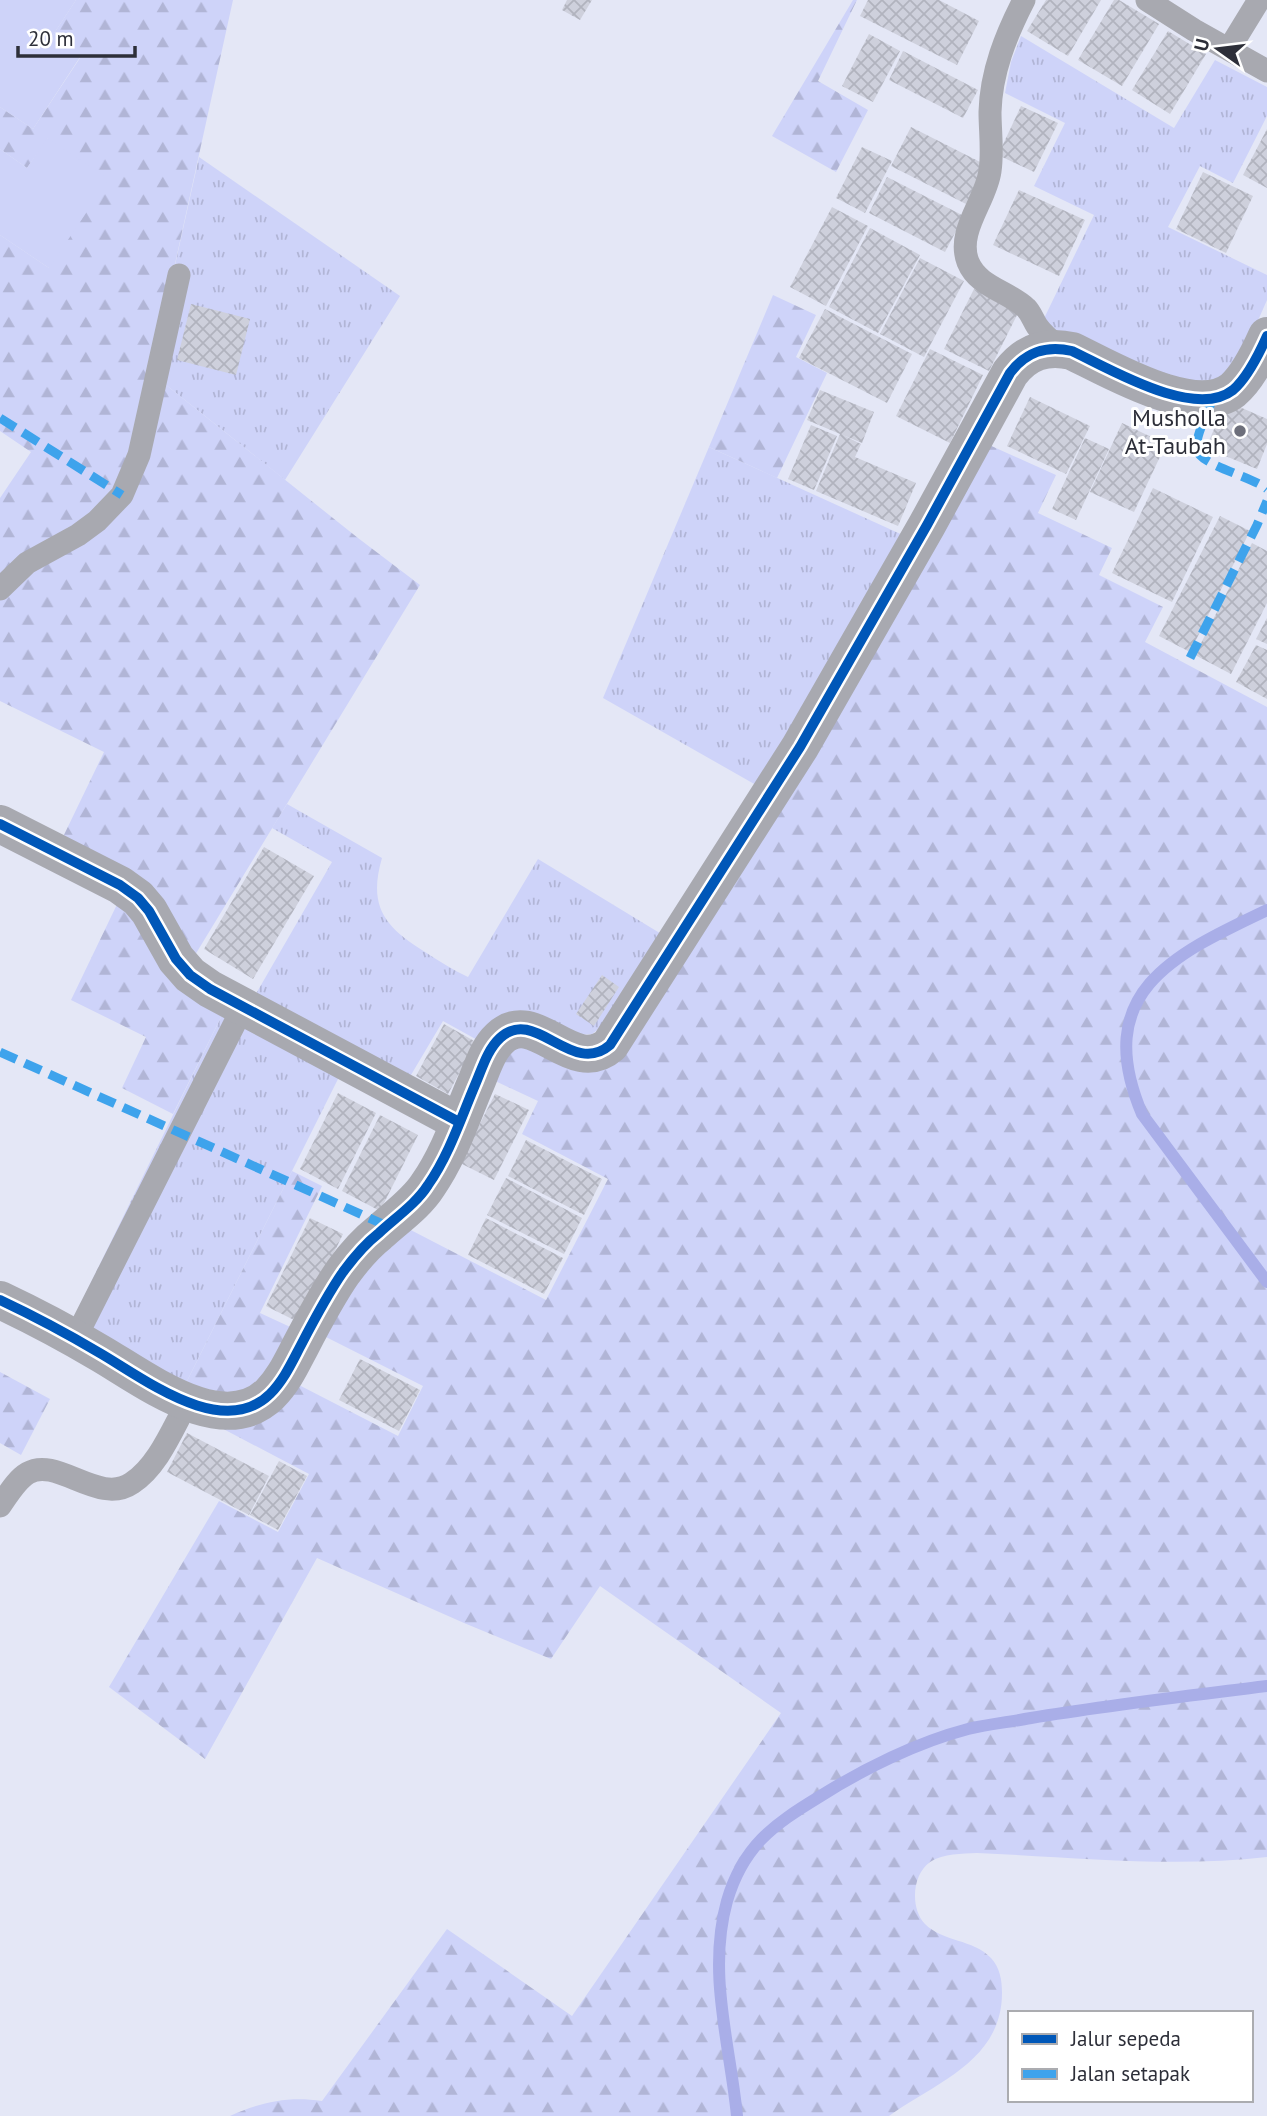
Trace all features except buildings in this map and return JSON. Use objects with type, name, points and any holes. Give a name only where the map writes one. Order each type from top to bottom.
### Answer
[{"type":"street","points":[[0,1300],[35,1316],[187,1403],[221,1410],[260,1403],[282,1381],[351,1260],[428,1186],[460,1122],[493,1045],[510,1031],[519,1029],[529,1030],[583,1054],[602,1052],[611,1045],[800,747],[1010,373],[1019,362],[1029,355],[1050,348],[1060,348],[1177,398],[1205,400],[1232,391],[1241,381],[1267,336]]},
{"type":"street","points":[[0,824],[92,869],[138,898],[149,911],[176,959],[190,975],[210,989],[460,1122]]},
{"type":"lane","points":[[1024,0],[1001,51],[992,85],[990,172],[967,234],[965,248],[967,260],[977,276],[1025,307],[1046,337],[1060,348]]},
{"type":"lane","points":[[1146,0],[1267,71]]},
{"type":"lane","points":[[1229,49],[1259,0]]},
{"type":"lane","points":[[0,589],[27,563],[97,520],[122,495],[139,455],[179,275]]},
{"type":"lane","points":[[75,1339],[243,1007]]},
{"type":"lane","points":[[0,1506],[16,1483],[28,1473],[40,1469],[104,1489],[118,1490],[130,1485],[156,1457],[187,1403]]},
{"type":"green space","points":[[0,0],[76,0],[51,38],[80,57],[33,129],[0,107]]},
{"type":"green space","points":[[76,0],[233,0],[151,373],[420,585],[192,960],[62,839],[104,752],[0,701],[0,498],[31,452],[0,431],[0,235],[49,268],[48,138],[27,168],[0,149],[0,107],[33,129],[80,58],[51,38]]},
{"type":"green space","points":[[853,0],[857,0],[818,81],[868,110],[836,172],[772,136]]},
{"type":"green space","points":[[1021,36],[1174,128],[1215,60],[1267,87],[1267,116],[1233,183],[1200,166],[1168,227],[1267,275],[1267,300],[1242,357],[1207,389],[1037,333],[1094,215],[1034,186],[1065,123],[1005,93],[1011,62]]},
{"type":"green space","points":[[47,138],[109,179],[49,268],[0,235],[0,149],[27,168]]},
{"type":"green space","points":[[199,157],[400,296],[285,480],[151,373]]},
{"type":"green space","points":[[773,295],[816,315],[796,357],[827,373],[777,478],[709,447]]},
{"type":"green space","points":[[987,444],[1056,475],[1038,513],[1112,548],[1099,575],[1163,607],[1145,642],[1267,707],[1267,1857],[1158,1862],[977,1853],[947,1855],[930,1862],[920,1875],[915,1892],[920,1917],[932,1930],[976,1947],[991,1958],[1002,1983],[999,2016],[991,2036],[963,2068],[889,2116],[230,2116],[275,2101],[322,2101],[447,1929],[572,2016],[781,1713],[600,1586],[551,1659],[317,1558],[205,1759],[109,1687],[219,1501],[278,1532],[309,1474],[212,1423],[297,1384],[398,1436],[423,1386],[322,1335],[348,1284],[403,1226],[546,1300],[608,1179],[522,1134],[538,1101],[491,1079],[512,1042],[582,1069]]},
{"type":"green space","points":[[709,447],[905,536],[756,785],[603,698]]},
{"type":"green space","points":[[287,804],[382,858],[377,889],[383,914],[390,924],[411,943],[468,977],[538,859],[663,935],[601,1027],[592,1034],[481,1042],[443,1021],[408,1080],[253,999],[332,862],[272,828]]},
{"type":"green space","points":[[122,894],[225,1009],[173,1114],[122,1088],[146,1037],[71,1000]]},
{"type":"green space","points":[[225,1009],[342,1071],[185,1385],[73,1319]]},
{"type":"green space","points":[[292,1171],[322,1186],[260,1313],[299,1331],[254,1389],[226,1393],[185,1385]]},
{"type":"green space","points":[[0,1372],[50,1399],[21,1455],[0,1443]]},
{"type":"waterway","points":[[1267,910],[1200,944],[1172,962],[1150,984],[1134,1008],[1127,1037],[1129,1072],[1142,1114],[1267,1282]]},
{"type":"waterway","points":[[737,2116],[722,2008],[719,1955],[721,1928],[727,1901],[742,1865],[762,1839],[787,1817],[872,1767],[930,1741],[968,1729],[1090,1709],[1267,1686]]},
{"type":"marked path","points":[[1213,398],[1200,431],[1197,450],[1207,461],[1267,489]]},
{"type":"marked path","points":[[0,418],[122,495]]},
{"type":"marked path","points":[[1190,658],[1267,501]]},
{"type":"marked path","points":[[0,1052],[387,1226]]},
{"type":"cycle path","points":[[0,1300],[62,1331],[182,1400],[206,1408],[229,1411],[251,1407],[270,1394],[287,1371],[347,1266],[423,1192],[454,1136],[485,1060],[500,1038],[513,1030],[527,1030],[582,1053],[596,1053],[610,1045],[800,747],[1016,366],[1037,352],[1063,349],[1175,396],[1217,398],[1233,390],[1244,379],[1267,336]]},
{"type":"cycle path","points":[[0,824],[120,885],[138,898],[149,911],[176,959],[190,975],[210,989],[459,1122]]},
{"type":"place","name":"Musholla At-Taubah","points":[[1240,431]]}]
